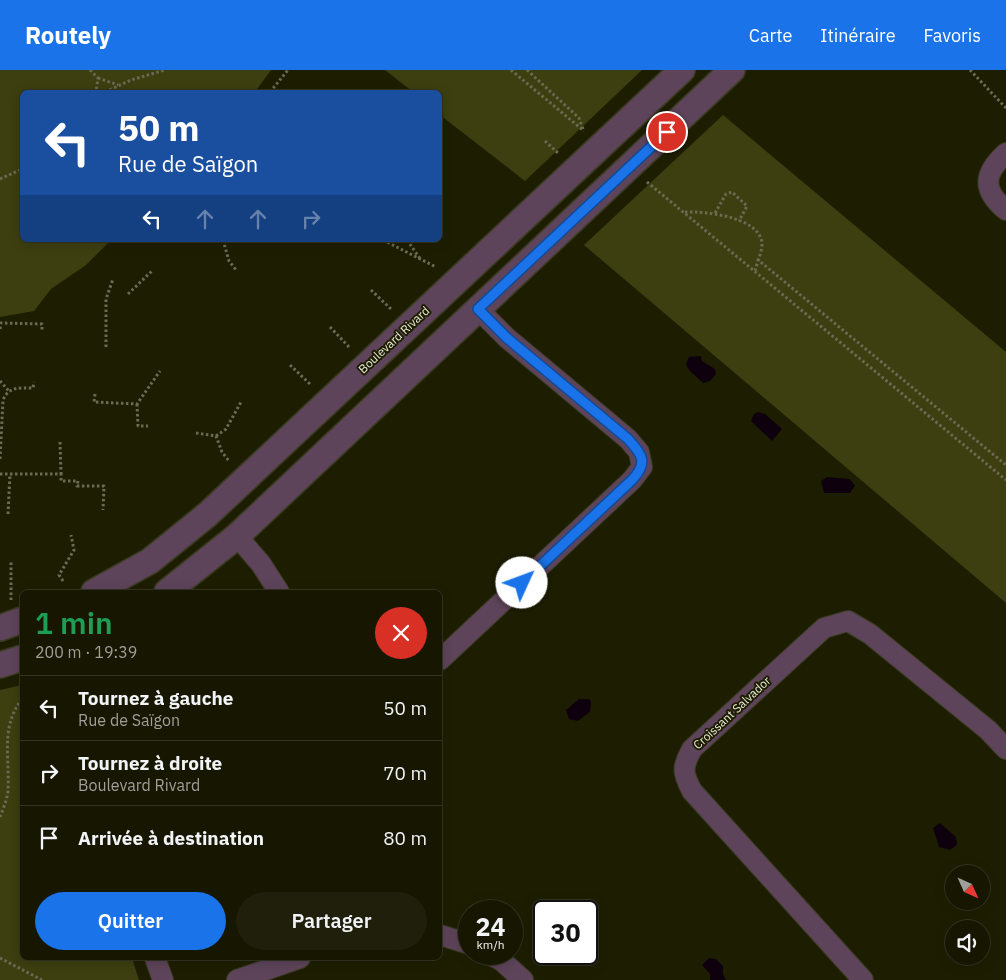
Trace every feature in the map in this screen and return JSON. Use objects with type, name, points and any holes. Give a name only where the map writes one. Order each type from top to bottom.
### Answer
[{"type":"street","name":"Boulevard Rivard","points":[[98,590],[150,561],[208,514],[682,70]]},
{"type":"street","points":[[170,590],[237,536],[732,70]]},
{"type":"street","points":[[1006,153],[989,175],[987,185],[990,194],[1006,210]]},
{"type":"street","points":[[442,658],[625,486],[642,467],[639,452],[628,439],[507,338],[478,309]]},
{"type":"street","points":[[237,536],[261,564],[278,590]]},
{"type":"street","points":[[0,628],[17,610]]},
{"type":"street","name":"Croissant Salvador","points":[[863,980],[692,791],[685,778],[684,764],[692,749],[824,628],[848,621],[870,634],[988,730],[1006,749]]},
{"type":"street","points":[[0,665],[20,659]]},
{"type":"street","points":[[442,936],[458,941]]},
{"type":"street","points":[[156,960],[163,980]]},
{"type":"street","points":[[237,980],[294,960]]},
{"type":"street","points":[[507,965],[524,980]]},
{"type":"path","points":[[90,70],[98,78],[119,86]]},
{"type":"path","points":[[110,90],[165,70]]},
{"type":"path","points":[[272,90],[288,70]]},
{"type":"path","points":[[511,70],[583,130],[578,118],[527,70]]},
{"type":"path","points":[[970,70],[1006,108]]},
{"type":"path","points":[[96,90],[98,78]]},
{"type":"path","points":[[545,141],[558,153]]},
{"type":"path","points":[[0,179],[20,170]]},
{"type":"path","points":[[648,183],[1006,480]]},
{"type":"path","points":[[715,213],[726,194],[732,192],[747,206],[739,221]]},
{"type":"path","points":[[685,212],[715,213],[739,221],[753,229],[760,237],[762,246],[755,271]]},
{"type":"path","points":[[224,242],[229,261],[237,271]]},
{"type":"path","points":[[387,242],[436,267]]},
{"type":"path","points":[[408,242],[422,261]]},
{"type":"path","points":[[757,259],[1006,465]]},
{"type":"path","points":[[128,294],[153,270]]},
{"type":"path","points":[[106,348],[106,299],[113,279]]},
{"type":"path","points":[[371,290],[390,309]]},
{"type":"path","points":[[0,329],[1,324],[42,324],[42,332]]},
{"type":"path","points":[[330,327],[350,348]]},
{"type":"path","points":[[290,365],[311,385]]},
{"type":"path","points":[[148,426],[138,426],[137,404],[160,371]]},
{"type":"path","points":[[0,381],[9,391]]},
{"type":"path","points":[[0,458],[4,400],[9,391],[14,388],[33,388],[34,382]]},
{"type":"path","points":[[95,394],[94,402],[137,404]]},
{"type":"path","points":[[196,433],[216,436],[226,429],[240,402]]},
{"type":"path","points":[[216,436],[222,452],[229,461]]},
{"type":"path","points":[[60,442],[62,480],[78,481],[78,486],[104,486],[103,510]]},
{"type":"path","points":[[0,474],[61,474]]},
{"type":"path","points":[[8,514],[10,474]]},
{"type":"path","points":[[63,581],[59,574],[74,550],[71,535]]},
{"type":"path","points":[[11,562],[17,610]]},
{"type":"path","points":[[0,817],[8,791],[4,749],[5,730],[10,716],[20,702]]},
{"type":"path","points":[[1,960],[42,980]]},
{"type":"shaded area","points":[[0,70],[271,70],[256,90],[20,90],[20,242],[109,242],[86,265],[51,289],[34,311],[0,317]]},
{"type":"shaded area","points":[[385,70],[642,70],[525,181],[442,117],[442,90],[410,90]]},
{"type":"shaded area","points":[[723,115],[1006,352],[1006,603],[584,245]]},
{"type":"shaded area","points":[[701,356],[702,361],[715,369],[716,374],[710,381],[703,383],[689,370],[686,364],[689,357]]},
{"type":"shaded area","points":[[758,412],[765,414],[782,429],[772,441],[751,421],[754,414]]},
{"type":"shaded area","points":[[827,477],[850,479],[855,486],[850,493],[824,493],[821,481]]},
{"type":"shaded area","points":[[20,685],[20,960],[133,960],[139,980],[0,980],[0,690]]},
{"type":"shaded area","points":[[579,699],[589,699],[591,702],[590,712],[578,721],[569,719],[566,710]]},
{"type":"shaded area","points":[[940,823],[956,837],[957,845],[950,850],[939,847],[933,828]]},
{"type":"shaded area","points":[[709,958],[716,959],[723,966],[723,974],[726,980],[710,980],[710,974],[702,965]]},
{"type":"route","points":[[522,583],[632,480],[642,467],[642,459],[639,452],[628,439],[507,338],[478,309],[667,132]]}]
